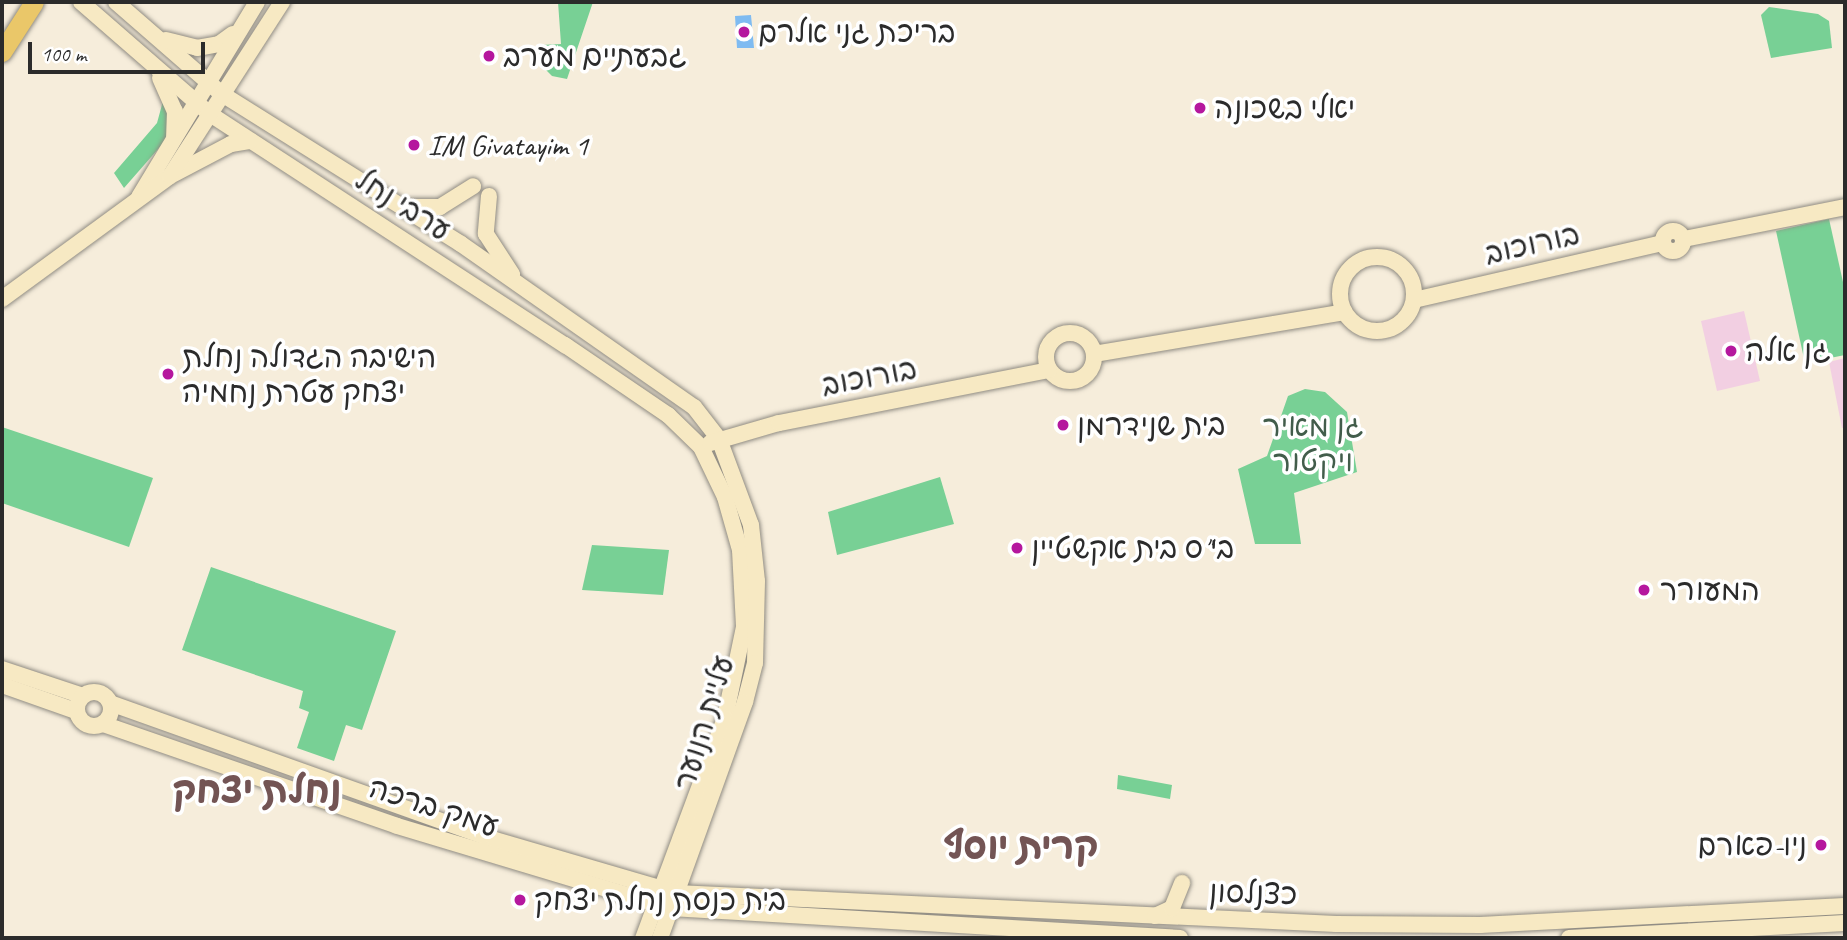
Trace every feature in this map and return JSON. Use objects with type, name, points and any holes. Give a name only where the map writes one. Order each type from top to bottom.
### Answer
[{"type":"highway","points":[[2,52],[34,2]]},
{"type":"street","name":"ערבי נחל","points":[[81,2],[210,114],[565,345],[668,415],[701,447]]},
{"type":"street","name":"ערבי נחל","points":[[116,2],[222,94],[403,207],[522,287],[694,407],[719,439]]},
{"type":"street","points":[[138,199],[171,148],[206,81],[257,2]]},
{"type":"street","points":[[170,176],[282,2]]},
{"type":"street","points":[[155,35],[197,48],[219,44],[237,30]]},
{"type":"street","points":[[153,67],[175,111],[171,148]]},
{"type":"street","points":[[2,299],[170,176],[231,144],[251,141]]},
{"type":"street","points":[[403,207],[450,204],[473,186]]},
{"type":"street","points":[[489,196],[486,234],[522,287]]},
{"type":"street","name":"בורוכוב","points":[[1414,300],[1663,243],[1676,251],[1684,239],[1845,208]]},
{"type":"street","points":[[1373,257],[1404,268],[1414,288],[1414,300],[1405,318],[1388,329],[1363,328],[1345,312],[1340,288],[1344,276],[1362,260],[1373,257]]},
{"type":"street","points":[[1094,354],[1345,312]]},
{"type":"street","points":[[1065,334],[1086,339],[1094,354],[1092,366],[1081,378],[1064,380],[1049,370],[1049,345],[1065,334]]},
{"type":"street","name":"בורוכוב","points":[[701,447],[719,439],[779,423],[1049,370]]},
{"type":"street","name":"עליית הנוער","points":[[643,938],[665,898],[741,715],[755,663],[757,581],[751,525],[719,439]]},
{"type":"street","name":"עליית הנוער","points":[[660,938],[665,898],[725,718],[744,627],[740,550],[725,497],[701,447]]},
{"type":"street","points":[[2,668],[79,703],[86,725],[103,724],[110,715],[110,703],[99,693],[79,703],[2,685]]},
{"type":"street","name":"עמק ברכה","points":[[110,703],[429,818],[665,898]]},
{"type":"street","name":"עמק ברכה","points":[[103,724],[397,826],[665,898]]},
{"type":"street","points":[[1149,918],[1172,908],[1182,883]]},
{"type":"street","name":"כצנלסון","points":[[665,898],[1149,918],[1480,925],[1839,907]]},
{"type":"street","name":"כצנלסון","points":[[665,898],[1180,938]]},
{"type":"street","points":[[1569,938],[1834,929],[1839,907]]},
{"type":"shaded area","name":"גן אלה","points":[[1744,311],[1760,381],[1717,391],[1701,321]]},
{"type":"shaded area","points":[[1845,358],[1845,427],[1842,428],[1829,362]]},
{"type":"green space","points":[[558,2],[593,2],[567,79],[552,76],[535,59],[541,45],[561,44]]},
{"type":"green space","points":[[1769,7],[1818,14],[1829,21],[1832,48],[1771,58],[1761,15]]},
{"type":"green space","points":[[163,101],[171,121],[166,140],[124,188],[114,173],[157,123]]},
{"type":"green space","points":[[1829,219],[1845,291],[1845,355],[1805,363],[1776,231]]},
{"type":"green space","name":"גן מאיר ויקטור","points":[[1305,389],[1325,392],[1347,412],[1357,472],[1294,493],[1301,544],[1255,544],[1238,469],[1267,456],[1288,396]]},
{"type":"green space","points":[[2,427],[153,478],[129,547],[2,503]]},
{"type":"green space","points":[[940,477],[954,524],[837,555],[828,512]]},
{"type":"green space","points":[[592,545],[669,550],[663,595],[582,590]]},
{"type":"green space","points":[[211,567],[396,631],[362,730],[346,725],[334,761],[297,748],[309,712],[299,708],[303,691],[182,650]]},
{"type":"green space","points":[[1118,775],[1172,785],[1170,799],[1117,789]]},
{"type":"water","name":"בריכת גני אלרם","points":[[751,15],[754,48],[737,48],[735,16]]},
{"type":"place","name":"בריכת גני אלרם","points":[[744,32]]},
{"type":"place","name":"גבעתיים מערב","points":[[489,56]]},
{"type":"place","name":"יאלי בשכונה","points":[[1200,108]]},
{"type":"place","name":"IM Givatayim 1","points":[[414,145]]},
{"type":"place","name":"גן אלה","points":[[1731,351]]},
{"type":"place","name":"הישיבה הגדולה נחלת יצחק עטרת נחמיה","points":[[168,374]]},
{"type":"place","name":"בית שנידרמן","points":[[1063,425]]},
{"type":"place","name":"בי\"ס בית אקשטיין","points":[[1017,548]]},
{"type":"place","name":"המעורר","points":[[1644,590]]},
{"type":"place","name":"ניו-פארם","points":[[1821,845]]},
{"type":"place","name":"בית כנסת נחלת יצחק","points":[[520,900]]},
{"type":"district","name":"נחלת יצחק","points":[[257,790]]},
{"type":"district","name":"קרית יוסף","points":[[1021,846]]}]
